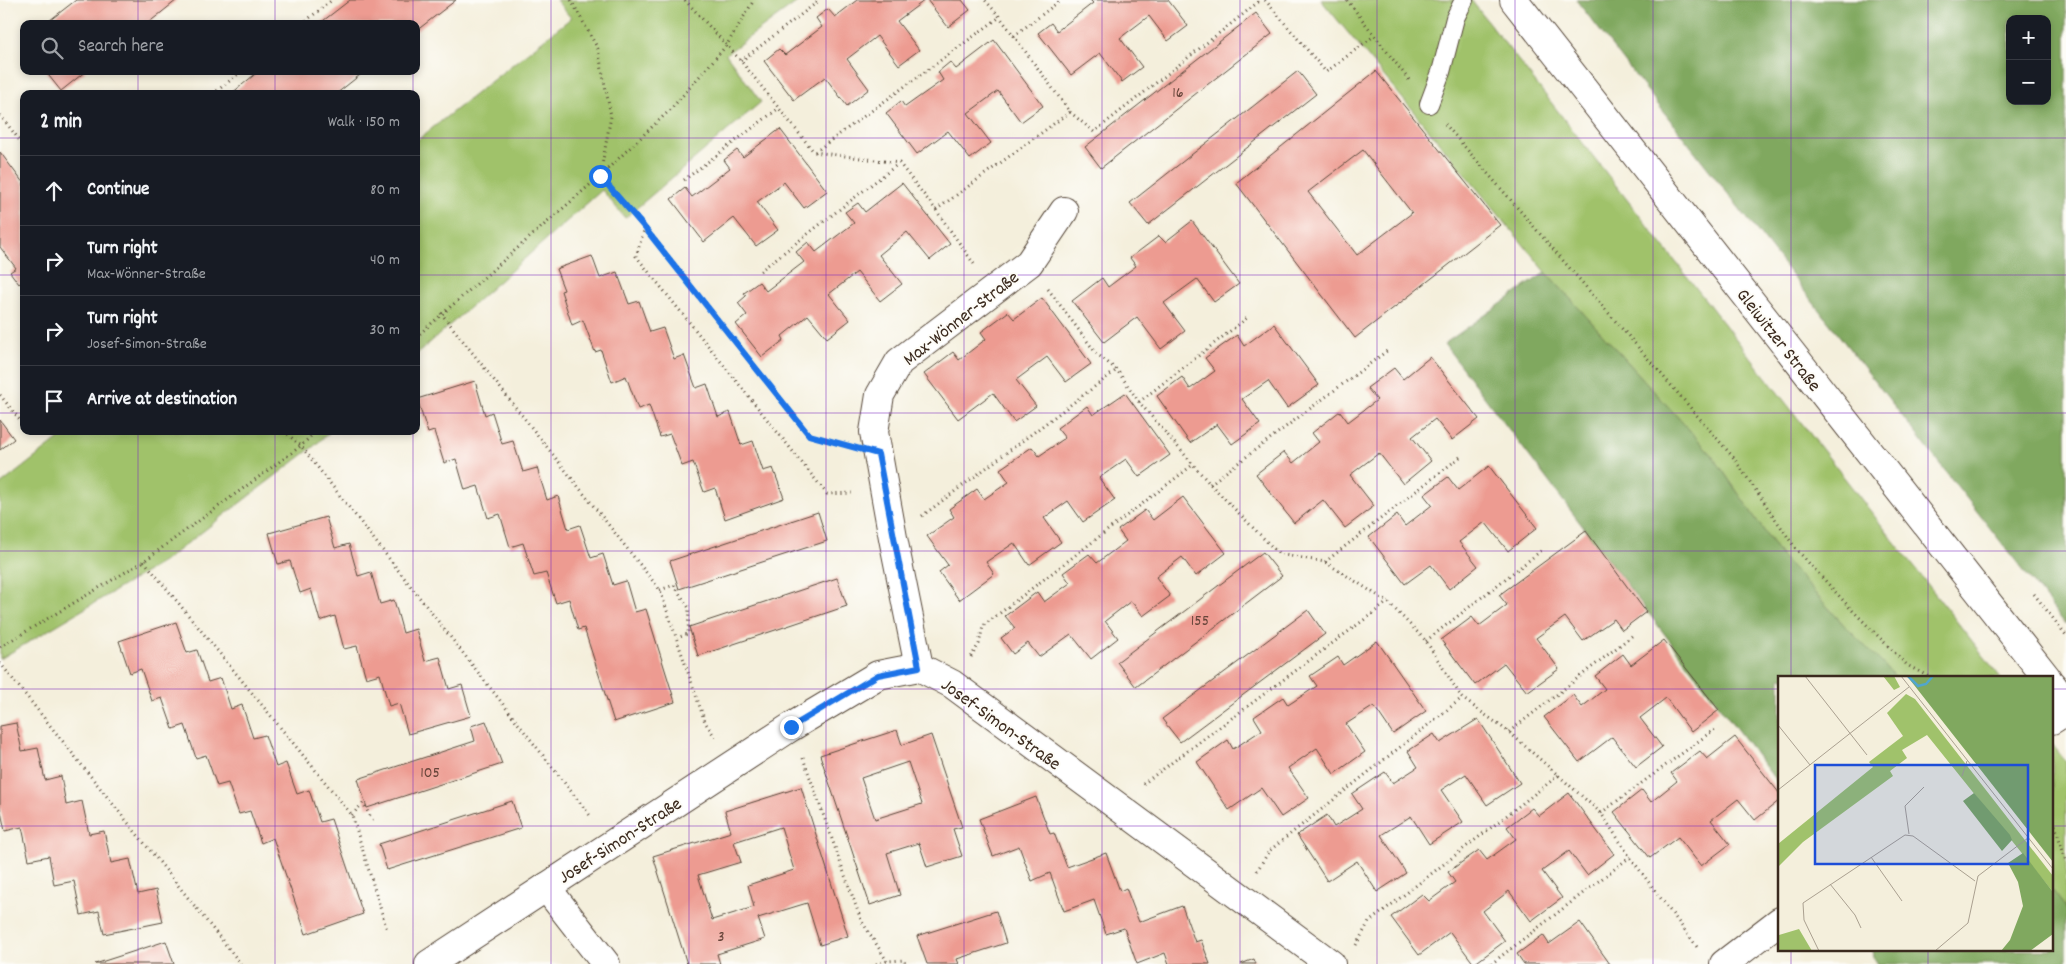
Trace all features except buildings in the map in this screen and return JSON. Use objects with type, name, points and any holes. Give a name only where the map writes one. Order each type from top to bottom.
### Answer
[{"type":"street","name":"Gleiwitzer Straße","points":[[1514,0],[2045,676]]},
{"type":"street","name":"Max-Wönner-Straße","points":[[919,667],[874,432],[880,395],[899,362],[1029,264],[1064,211]]},
{"type":"street","name":"Josef-Simon-Straße","points":[[429,964],[791,727],[878,675],[919,667],[952,684],[1330,964]]},
{"type":"street","points":[[2054,687],[2066,702]]},
{"type":"street","points":[[2054,719],[2066,710]]},
{"type":"street","points":[[546,887],[606,964]]},
{"type":"street","points":[[1724,964],[1778,923]]},
{"type":"lane","points":[[1429,104],[1441,72],[1455,18],[1464,0]]},
{"type":"path","points":[[307,20],[332,0]]},
{"type":"path","points":[[571,0],[598,49],[611,116],[600,176]]},
{"type":"path","points":[[685,0],[741,61],[814,152],[898,163],[936,210],[993,291]]},
{"type":"path","points":[[420,333],[600,176],[670,110],[726,46],[754,0]]},
{"type":"path","points":[[741,61],[820,0]]},
{"type":"path","points":[[985,0],[1000,17],[1070,112],[1094,132],[1263,0],[1326,72],[1374,36]]},
{"type":"path","points":[[1014,36],[1061,0]]},
{"type":"path","points":[[1347,0],[1429,104],[1733,457],[1796,549],[1852,610],[1907,664],[1928,676]]},
{"type":"path","points":[[814,152],[1000,17]]},
{"type":"path","points":[[218,90],[237,75]]},
{"type":"path","points":[[684,180],[779,108]]},
{"type":"path","points":[[936,210],[1070,112]]},
{"type":"path","points":[[0,115],[20,141]]},
{"type":"path","points":[[760,271],[898,163]]},
{"type":"path","points":[[600,176],[644,227],[809,435],[878,454]]},
{"type":"path","points":[[644,227],[636,256],[827,494],[885,491]]},
{"type":"path","points":[[1029,264],[1096,353],[1117,370],[1139,402],[1210,484],[1279,554],[1325,562],[1388,602],[1426,641],[1462,698],[1510,732],[1560,775],[1601,814],[1630,857],[1698,949]]},
{"type":"path","points":[[441,313],[660,590],[704,722],[734,765]]},
{"type":"path","points":[[1139,402],[1247,318]]},
{"type":"path","points":[[1210,484],[1388,350]]},
{"type":"path","points":[[893,538],[1117,370]]},
{"type":"path","points":[[0,395],[20,420]]},
{"type":"path","points":[[289,435],[301,446],[612,844]]},
{"type":"path","points":[[0,648],[144,561],[301,446],[312,435]]},
{"type":"path","points":[[1325,562],[1460,457]]},
{"type":"path","points":[[952,684],[979,644],[983,626],[1194,464]]},
{"type":"path","points":[[1426,641],[1542,550]]},
{"type":"path","points":[[144,561],[352,815],[387,930]]},
{"type":"path","points":[[660,590],[674,585],[689,608],[688,634],[677,638]]},
{"type":"path","points":[[2034,594],[2066,635]]},
{"type":"path","points":[[1115,806],[1388,602]]},
{"type":"path","points":[[1510,732],[1633,635]]},
{"type":"path","points":[[0,664],[241,964]]},
{"type":"path","points":[[1240,896],[1270,851],[1462,698]]},
{"type":"path","points":[[791,727],[861,920],[886,961]]},
{"type":"path","points":[[1601,814],[1716,729]]},
{"type":"path","points":[[1354,947],[1369,922],[1560,775]]},
{"type":"path","points":[[352,815],[363,803],[374,823]]},
{"type":"path","points":[[2054,824],[2066,861]]},
{"type":"path","points":[[1491,964],[1630,857]]},
{"type":"path","points":[[876,964],[886,961],[904,960],[905,964]]},
{"type":"green space","points":[[556,0],[800,0],[726,54],[761,102],[625,218],[602,190],[420,351],[420,138],[571,18]]},
{"type":"green space","points":[[1321,0],[1471,0],[1999,676],[1895,676],[1844,625],[1782,557],[1712,455],[1546,272]]},
{"type":"green space","points":[[1576,0],[2066,0],[2066,625]]},
{"type":"green space","points":[[1546,272],[1712,455],[1782,557],[1844,625],[1895,676],[1778,676],[1778,783],[1444,344]]},
{"type":"green space","points":[[64,435],[326,435],[163,562],[0,659],[0,485]]},
{"type":"green space","points":[[2054,747],[2066,762],[2066,908],[2054,893]]},
{"type":"green space","points":[[2054,893],[2066,908],[2066,964],[1878,964],[1874,958],[1873,952],[2054,952]]},
{"type":"route","points":[[600,176],[644,227],[809,435],[878,454],[919,667],[878,675],[791,727]]}]
